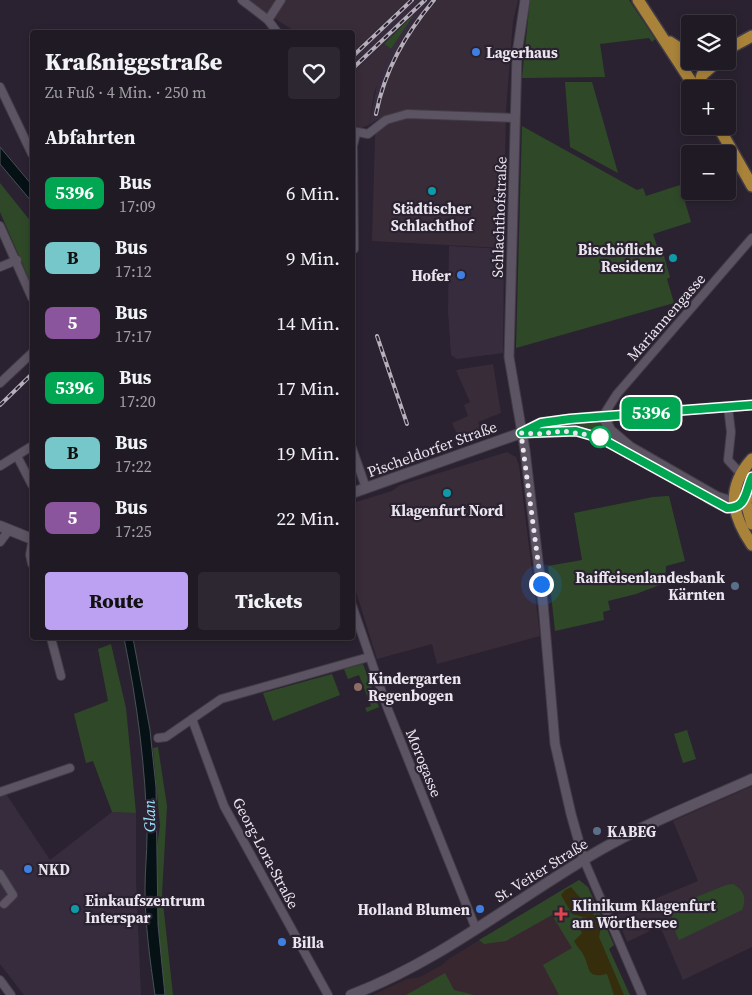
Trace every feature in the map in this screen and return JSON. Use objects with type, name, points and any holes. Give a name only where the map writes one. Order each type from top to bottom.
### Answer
[{"type":"main road","points":[[638,0],[691,80]]},
{"type":"main road","points":[[661,34],[681,50]]},
{"type":"main road","points":[[736,45],[752,36]]},
{"type":"main road","points":[[700,80],[708,70]]},
{"type":"main road","points":[[723,135],[752,186]]},
{"type":"main road","points":[[603,416],[610,430],[630,447],[717,497],[739,504],[752,524]]},
{"type":"main road","name":"Pischeldorfer Straße","points":[[355,492],[521,433],[541,423],[603,416]]},
{"type":"main road","name":"Pischeldorfer Straße","points":[[521,433],[538,434],[576,431],[600,438],[722,507],[739,504]]},
{"type":"main road","points":[[752,459],[746,475],[735,489],[752,545]]},
{"type":"main road","points":[[739,504],[752,530]]},
{"type":"main road","points":[[5,528],[30,538]]},
{"type":"main road","name":"St. Veiter Straße","points":[[351,995],[416,965],[584,860],[634,832],[752,779]]},
{"type":"street","points":[[242,0],[268,20],[276,30]]},
{"type":"street","points":[[268,20],[281,0]]},
{"type":"street","name":"Schlachthofstraße","points":[[526,0],[517,54],[508,357],[521,433],[544,603],[555,744],[584,860]]},
{"type":"street","points":[[0,87],[30,150]]},
{"type":"street","points":[[355,132],[368,134],[386,120],[407,114],[515,118]]},
{"type":"street","points":[[0,226],[17,260],[30,293]]},
{"type":"street","name":"Mariannengasse","points":[[603,416],[617,394],[752,238]]},
{"type":"street","points":[[0,267],[17,260]]},
{"type":"street","points":[[0,383],[30,355]]},
{"type":"street","name":"Pischeldorfer Straße","points":[[603,416],[752,406]]},
{"type":"street","points":[[728,408],[731,432],[728,460],[746,475]]},
{"type":"street","points":[[0,466],[30,447]]},
{"type":"street","points":[[17,456],[30,481]]},
{"type":"street","points":[[355,457],[366,488]]},
{"type":"street","points":[[0,542],[5,528]]},
{"type":"street","name":"Morogasse","points":[[355,615],[369,657],[476,929]]},
{"type":"street","points":[[52,640],[61,676]]},
{"type":"street","points":[[158,738],[166,737],[221,699],[369,657]]},
{"type":"street","name":"Georg-Lora-Straße","points":[[192,719],[224,806],[328,995]]},
{"type":"street","points":[[0,792],[70,768]]},
{"type":"street","points":[[584,860],[642,995]]},
{"type":"street","points":[[0,874],[13,895],[4,904]]},
{"type":"street","points":[[1,982],[11,995]]},
{"type":"shaded area","points":[[249,0],[276,0],[267,14]]},
{"type":"shaded area","points":[[286,0],[407,0],[355,50],[355,30],[293,30],[274,18]]},
{"type":"shaded area","points":[[407,0],[437,0],[408,37],[394,62],[383,90],[378,119],[369,125],[379,75],[391,49],[411,17],[355,72],[355,50]]},
{"type":"shaded area","points":[[437,0],[518,0],[513,21],[506,110],[503,248],[372,241],[375,137],[383,90],[394,62],[408,37]]},
{"type":"shaded area","points":[[384,44],[391,49],[374,93],[369,125],[361,128],[355,126],[355,72]]},
{"type":"shaded area","points":[[449,246],[504,249],[503,353],[457,359],[451,355],[448,310]]},
{"type":"shaded area","points":[[493,364],[501,413],[478,422],[483,433],[461,443],[452,423],[468,416],[464,405],[470,402],[456,370]]},
{"type":"shaded area","points":[[507,452],[516,457],[519,466],[540,636],[437,664],[432,644],[377,659],[355,588],[355,502],[392,491],[400,485]]},
{"type":"shaded area","points":[[752,786],[752,947],[683,980],[660,926],[627,942],[616,915],[698,881],[673,821]]},
{"type":"shaded area","points":[[6,794],[50,860],[112,812],[136,813],[136,880],[141,995],[24,995],[0,964],[0,796]]},
{"type":"shaded area","name":"Klinikum Klagenfurt am Wörthersee","points":[[579,880],[588,887],[614,945],[609,949],[630,995],[373,995],[407,979],[420,977],[442,965],[450,958]]},
{"type":"green space","points":[[530,0],[629,0],[655,39],[652,42],[649,38],[600,44],[605,77],[522,78]]},
{"type":"green space","points":[[414,14],[391,49],[384,44]]},
{"type":"green space","points":[[565,82],[592,82],[618,173],[570,147]]},
{"type":"green space","points":[[522,126],[637,190],[643,188],[646,196],[680,185],[681,200],[684,200],[691,222],[653,234],[658,249],[662,249],[670,277],[667,279],[674,303],[516,348]]},
{"type":"green space","points":[[0,183],[30,220],[30,281],[0,212]]},
{"type":"green space","points":[[598,421],[611,437],[539,428]]},
{"type":"green space","points":[[669,496],[685,561],[666,566],[665,583],[636,594],[608,601],[610,610],[603,612],[604,620],[555,631],[548,566],[582,560],[574,513],[653,497]]},
{"type":"green space","points":[[111,644],[126,708],[136,813],[112,812],[93,761],[86,763],[74,714],[108,701],[98,649]]},
{"type":"green space","points":[[363,664],[379,707],[367,712],[365,708],[371,706],[359,675],[348,679],[344,669]]},
{"type":"green space","points":[[332,674],[340,695],[273,721],[263,693]]},
{"type":"green space","points":[[687,730],[696,759],[683,763],[674,734]]},
{"type":"green space","points":[[158,747],[167,806],[162,894],[173,995],[165,995],[158,926],[157,846],[160,826],[153,748]]},
{"type":"green space","points":[[579,880],[588,887],[614,945],[609,949],[630,995],[559,995],[543,965],[572,948],[552,915],[506,941],[484,944],[479,940]]},
{"type":"green space","points":[[733,884],[744,895],[742,910],[679,940],[672,918],[677,905],[726,885]]},
{"type":"green space","points":[[445,973],[454,990],[474,995],[406,995]]},
{"type":"sand","points":[[571,887],[590,909],[601,926],[599,937],[624,995],[614,995],[607,974],[592,974],[583,954],[574,941],[582,933],[579,926],[587,918],[572,914],[561,895]]},
{"type":"water","points":[[0,147],[30,183],[30,200],[0,164]]},
{"type":"water","name":"Glan","points":[[124,640],[133,640],[150,730],[156,787],[158,925],[165,995],[155,995],[147,928],[145,901],[147,835],[145,785],[133,686]]},
{"type":"railway","points":[[355,54],[412,0]]},
{"type":"railway","points":[[355,66],[425,0]]},
{"type":"railway","points":[[376,114],[385,82],[398,53],[414,26],[434,0]]},
{"type":"railway","points":[[377,336],[407,424]]},
{"type":"railway","points":[[0,405],[30,376]]},
{"type":"bus line","name":"5396","points":[[752,405],[570,419],[541,423],[521,433],[538,434],[576,431],[590,434],[617,446],[722,507],[727,508],[736,508],[742,505],[752,477]]},
{"type":"place","name":"Lagerhaus","points":[[476,52]]},
{"type":"place","name":"Städtischer Schlachthof","points":[[432,191]]},
{"type":"place","name":"Bischöfliche Residenz","points":[[673,258]]},
{"type":"place","name":"Hofer","points":[[461,275]]},
{"type":"place","name":"Klagenfurt Nord","points":[[447,493]]},
{"type":"place","name":"Raiffeisenlandesbank Kärnten","points":[[735,586]]},
{"type":"place","name":"Kindergarten Regenbogen","points":[[358,687]]},
{"type":"place","name":"KABEG","points":[[597,831]]},
{"type":"place","name":"NKD","points":[[28,869]]},
{"type":"place","name":"Einkaufszentrum Interspar","points":[[75,909]]},
{"type":"place","name":"Holland Blumen","points":[[480,909]]},
{"type":"place","name":"Klinikum Klagenfurt am Wörthersee","points":[[561,914]]},
{"type":"place","name":"Billa","points":[[282,942]]},
{"type":"route","points":[[541,584],[525,450],[521,433],[538,434],[576,431],[600,437]]}]
